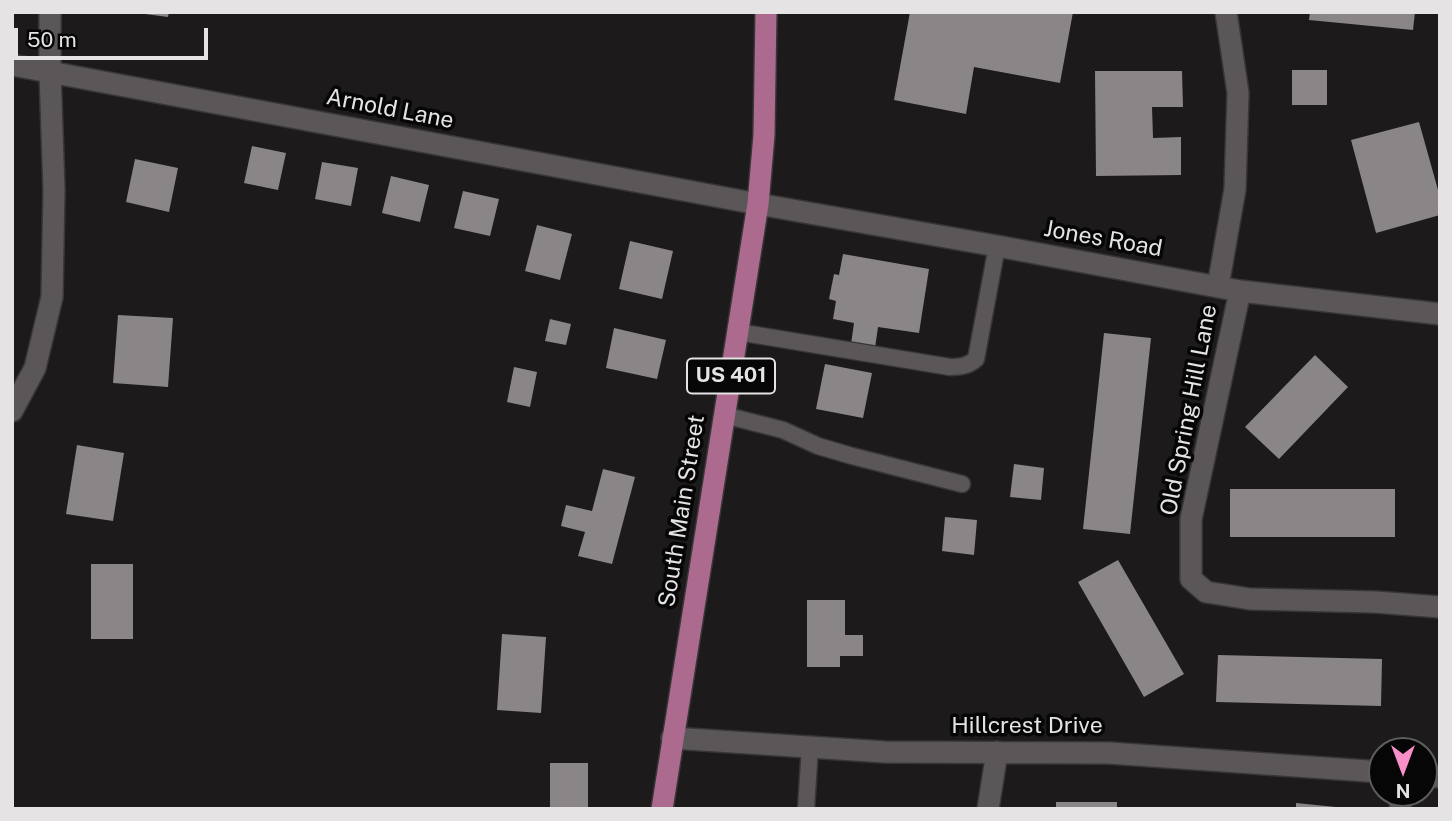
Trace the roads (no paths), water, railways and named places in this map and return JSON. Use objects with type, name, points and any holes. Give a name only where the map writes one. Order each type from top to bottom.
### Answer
[{"type":"main road","name":"South Main Street","points":[[662,809],[758,204],[764,135],[766,12]]},
{"type":"street","points":[[12,411],[35,368],[52,297],[54,190],[50,12]]},
{"type":"street","points":[[1217,286],[1235,189],[1238,93],[1226,12]]},
{"type":"street","name":"Arnold Lane","points":[[12,65],[758,204]]},
{"type":"street","name":"Jones Road","points":[[758,204],[1240,291],[1440,314]]},
{"type":"street","name":"Old Spring Hill Lane","points":[[1240,291],[1191,519],[1191,579],[1206,592],[1250,599],[1375,602],[1440,607]]},
{"type":"street","name":"Hillcrest Drive","points":[[672,738],[885,752],[1109,752],[1368,771]]},
{"type":"street","points":[[988,809],[997,752]]},
{"type":"lane","points":[[738,332],[961,367],[976,359],[997,246]]},
{"type":"lane","points":[[724,415],[783,430],[818,446],[852,456],[962,484]]},
{"type":"lane","points":[[806,809],[810,747]]}]
